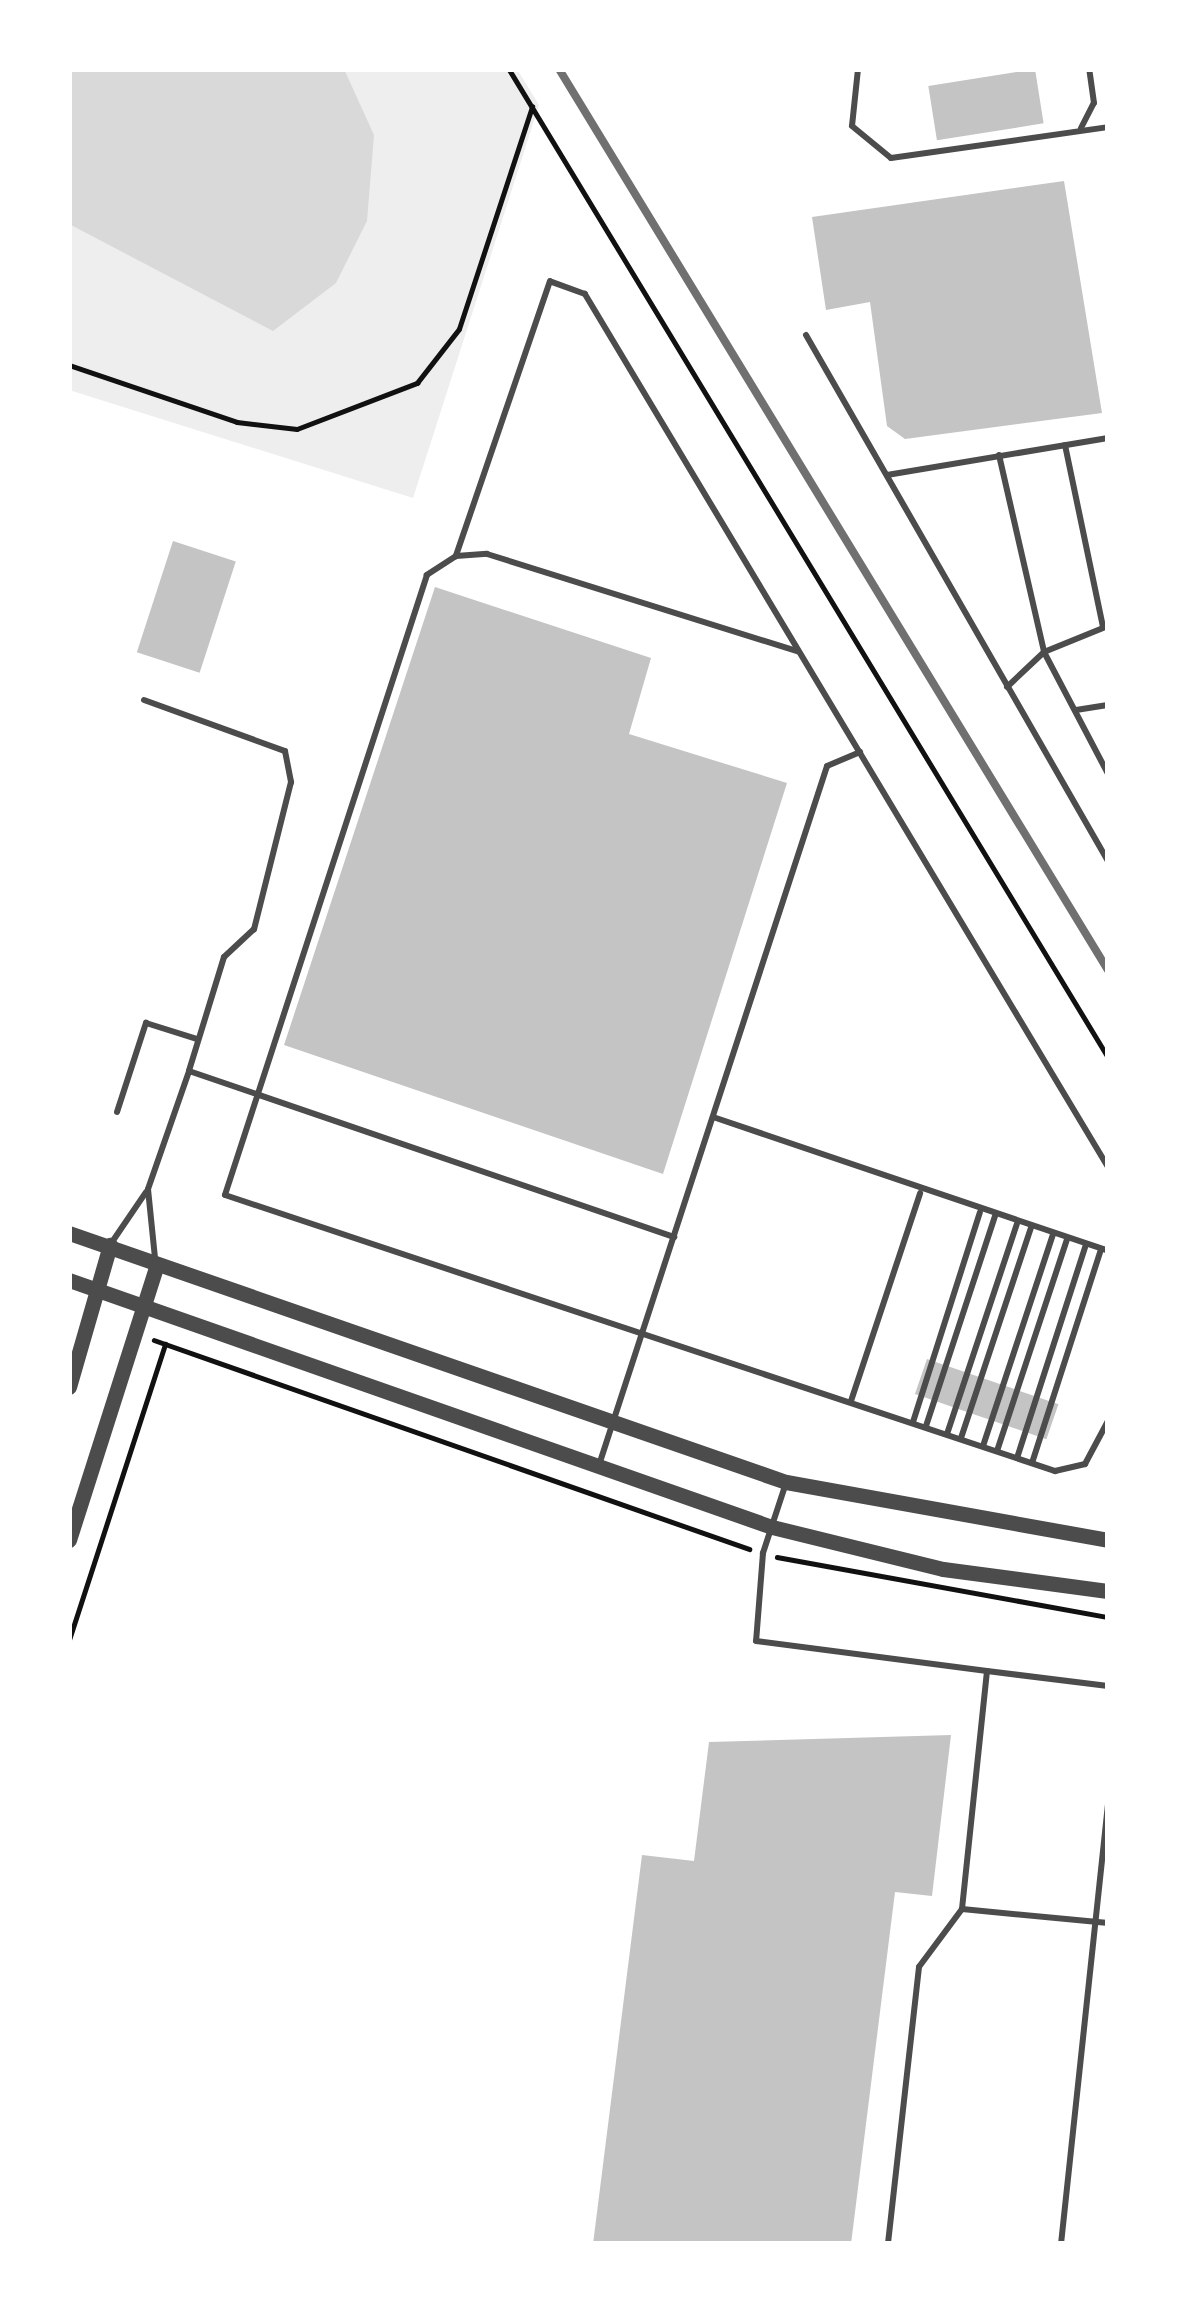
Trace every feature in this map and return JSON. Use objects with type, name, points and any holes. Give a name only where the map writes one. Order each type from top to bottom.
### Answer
[{"type":"street","points":[[69,1233],[786,1483],[1108,1540]]},
{"type":"street","points":[[69,1387],[110,1245]]},
{"type":"street","points":[[69,1540],[156,1267]]},
{"type":"street","points":[[69,1280],[140,1309],[772,1526],[943,1568],[1108,1591]]},
{"type":"lane","points":[[858,69],[852,126],[891,158],[1108,127]]},
{"type":"lane","points":[[1079,130],[1094,103],[1089,69]]},
{"type":"lane","points":[[456,556],[540,294],[550,280],[574,282],[1108,1167]]},
{"type":"lane","points":[[806,335],[1108,861]]},
{"type":"lane","points":[[885,475],[1108,438]]},
{"type":"lane","points":[[1007,687],[1044,652],[1106,626],[1065,445]]},
{"type":"lane","points":[[999,455],[1044,652],[1108,774]]},
{"type":"lane","points":[[800,652],[487,554],[456,556],[427,575],[255,1090],[225,1196],[644,1330],[1032,1463],[1072,1473],[1108,1420]]},
{"type":"lane","points":[[110,1245],[148,1189],[224,957],[254,929],[291,782],[285,751],[144,700]]},
{"type":"lane","points":[[1076,710],[1108,705]]},
{"type":"lane","points":[[599,1466],[827,766],[860,752]]},
{"type":"lane","points":[[117,1112],[146,1023],[198,1040]]},
{"type":"lane","points":[[189,1071],[674,1237]]},
{"type":"lane","points":[[713,1117],[920,1192],[1104,1250],[1032,1463]]},
{"type":"lane","points":[[148,1189],[156,1267]]},
{"type":"lane","points":[[851,1400],[920,1192]]},
{"type":"lane","points":[[913,1422],[980,1212]]},
{"type":"lane","points":[[926,1426],[995,1216]]},
{"type":"lane","points":[[947,1434],[1017,1223]]},
{"type":"lane","points":[[961,1438],[1031,1227]]},
{"type":"lane","points":[[983,1446],[1053,1234]]},
{"type":"lane","points":[[998,1451],[1067,1239]]},
{"type":"lane","points":[[1017,1458],[1086,1245]]},
{"type":"lane","points":[[786,1483],[763,1553],[756,1641],[1108,1686]]},
{"type":"lane","points":[[888,2244],[919,1967],[962,1909],[987,1672]]},
{"type":"lane","points":[[1061,2244],[1108,1804]]},
{"type":"lane","points":[[962,1909],[1108,1925]]},
{"type":"path","points":[[509,69],[1108,1058]]},
{"type":"path","points":[[69,365],[237,422],[297,429],[418,383],[459,328],[532,107]]},
{"type":"path","points":[[133,1333],[763,1553],[944,1595],[1108,1617]]},
{"type":"path","points":[[69,1640],[165,1344]]},
{"type":"shaded area","points":[[69,69],[517,69],[539,105],[413,498],[69,390]]},
{"type":"shaded area","points":[[69,69],[344,69],[374,135],[367,221],[336,283],[273,331],[69,224]]},
{"type":"building","points":[[1035,69],[1044,123],[937,140],[928,86]]},
{"type":"building","points":[[1064,181],[1102,413],[905,439],[887,426],[870,302],[826,310],[812,217]]},
{"type":"building","points":[[173,541],[236,561],[200,673],[137,652]]},
{"type":"building","points":[[435,587],[651,658],[629,734],[787,783],[663,1174],[284,1045]]},
{"type":"building","points":[[927,1359],[1058,1404],[1046,1439],[915,1394]]},
{"type":"building","points":[[951,1735],[932,1896],[895,1892],[851,2244],[593,2244],[642,1855],[694,1861],[709,1742]]},
{"type":"railway","points":[[559,69],[1108,970]]}]
